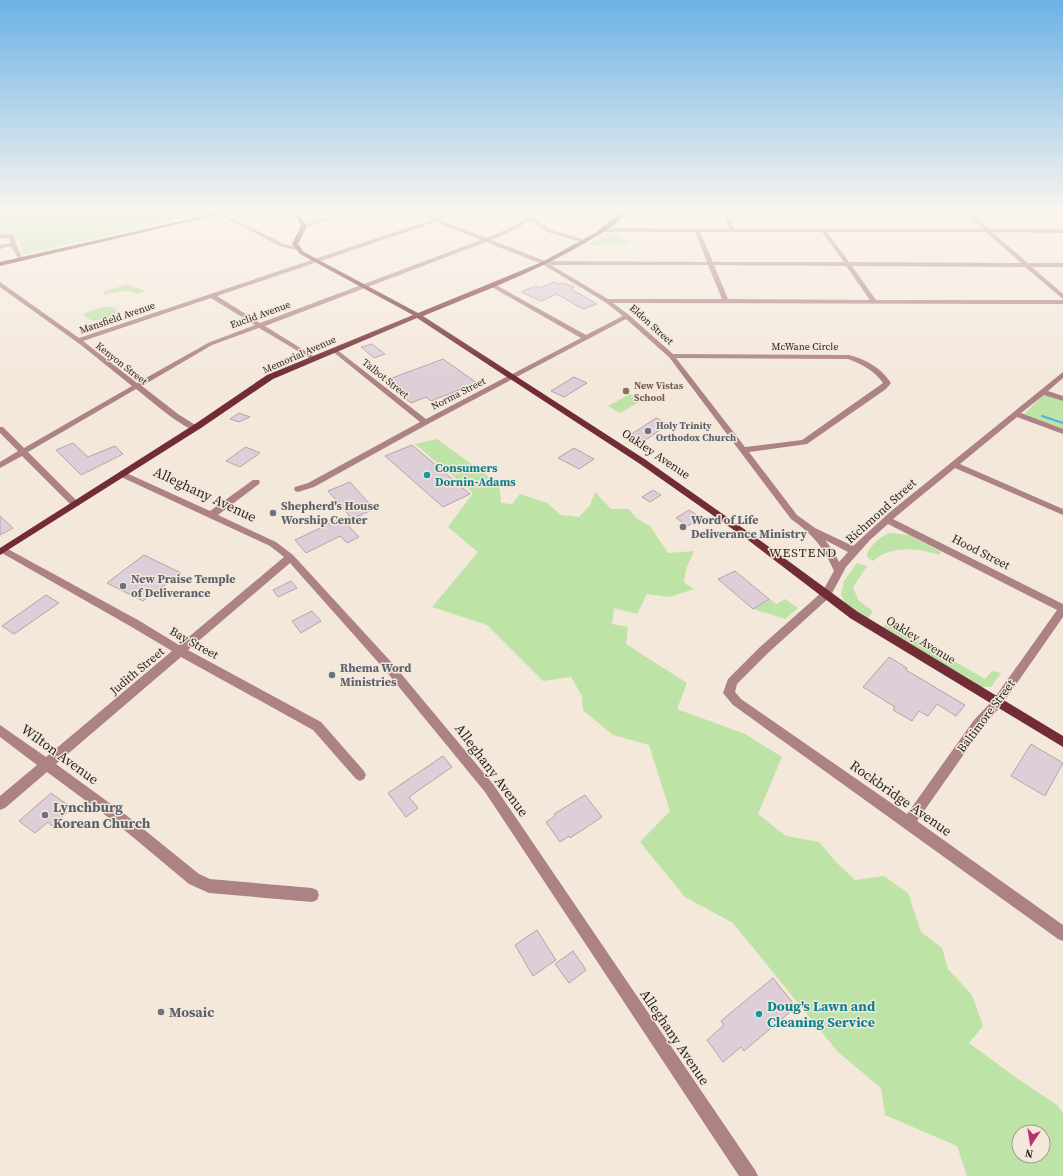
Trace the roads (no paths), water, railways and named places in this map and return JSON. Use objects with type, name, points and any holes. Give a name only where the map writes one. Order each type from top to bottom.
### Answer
[{"type":"main road","name":"Oakley Avenue","points":[[326,267],[418,315],[643,462],[892,640],[1063,742]]},
{"type":"main road","name":"Memorial Avenue","points":[[2,551],[194,428],[270,377],[535,267]]},
{"type":"street","name":"Mansfield Avenue","points":[[77,341],[296,267]]},
{"type":"street","name":"Euclid Avenue","points":[[0,465],[210,344],[415,267]]},
{"type":"street","name":"Eldon Street","points":[[550,267],[607,301],[628,316],[670,356],[744,450],[794,517],[812,530],[855,551]]},
{"type":"street","points":[[712,267],[726,300]]},
{"type":"street","points":[[849,267],[874,301]]},
{"type":"street","points":[[1030,267],[1063,297]]},
{"type":"street","name":"Kenyon Street","points":[[0,284],[175,416],[194,428]]},
{"type":"street","points":[[492,285],[586,338]]},
{"type":"street","points":[[211,295],[314,358]]},
{"type":"street","points":[[607,301],[726,300],[1063,302]]},
{"type":"street","name":"Norma Street","points":[[298,489],[311,485],[425,422],[628,316]]},
{"type":"street","name":"Talbot Street","points":[[334,350],[425,422]]},
{"type":"street","name":"McWane Circle","points":[[670,356],[844,356],[860,360],[882,376],[887,383],[884,387],[804,442],[744,450]]},
{"type":"street","name":"Richmond Street","points":[[732,682],[764,650],[826,594],[830,583],[855,551],[888,520],[1063,374]]},
{"type":"street","points":[[1043,392],[1063,399]]},
{"type":"street","points":[[1016,414],[1063,432]]},
{"type":"street","points":[[0,429],[75,504]]},
{"type":"street","points":[[954,464],[1063,512]]},
{"type":"street","name":"Alleghany Avenue","points":[[122,474],[210,516],[262,538],[290,557],[389,667],[489,788],[749,1176]]},
{"type":"street","points":[[210,516],[256,482]]},
{"type":"street","name":"Hood Street","points":[[888,520],[1063,609]]},
{"type":"street","name":"Eldon Street","points":[[812,530],[831,554],[839,572]]},
{"type":"street","name":"Bay Street","points":[[2,551],[134,624],[181,652],[317,726],[360,775]]},
{"type":"street","name":"Judith Street","points":[[0,804],[181,652],[290,557]]},
{"type":"street","name":"Baltimore Street","points":[[909,823],[915,811],[953,761],[985,714],[997,703],[1063,609]]},
{"type":"street","name":"Rockbridge Avenue","points":[[732,682],[729,693],[737,702],[1063,934]]},
{"type":"street","name":"Wilton Avenue","points":[[0,730],[121,819],[194,879],[209,886],[312,895]]},
{"type":"waterway","points":[[1042,416],[1063,423]]},
{"type":"place","name":"New Vistas School","points":[[626,391]]},
{"type":"place","name":"Holy Trinity Orthodox Church","points":[[648,431]]},
{"type":"place","name":"Consumers Dornin-Adams","points":[[427,475]]},
{"type":"place","name":"Shepherd's House Worship Center","points":[[273,513]]},
{"type":"place","name":"Word of Life Deliverance Ministry","points":[[683,527]]},
{"type":"place","name":"New Praise Temple of Deliverance","points":[[123,586]]},
{"type":"place","name":"Rhema Word Ministries","points":[[332,675]]},
{"type":"place","name":"Lynchburg Korean Church","points":[[45,815]]},
{"type":"place","name":"Mosaic","points":[[161,1012]]},
{"type":"place","name":"Doug's Lawn and Cleaning Service","points":[[759,1014]]},
{"type":"district","name":"WESTEND","points":[[803,552]]}]
